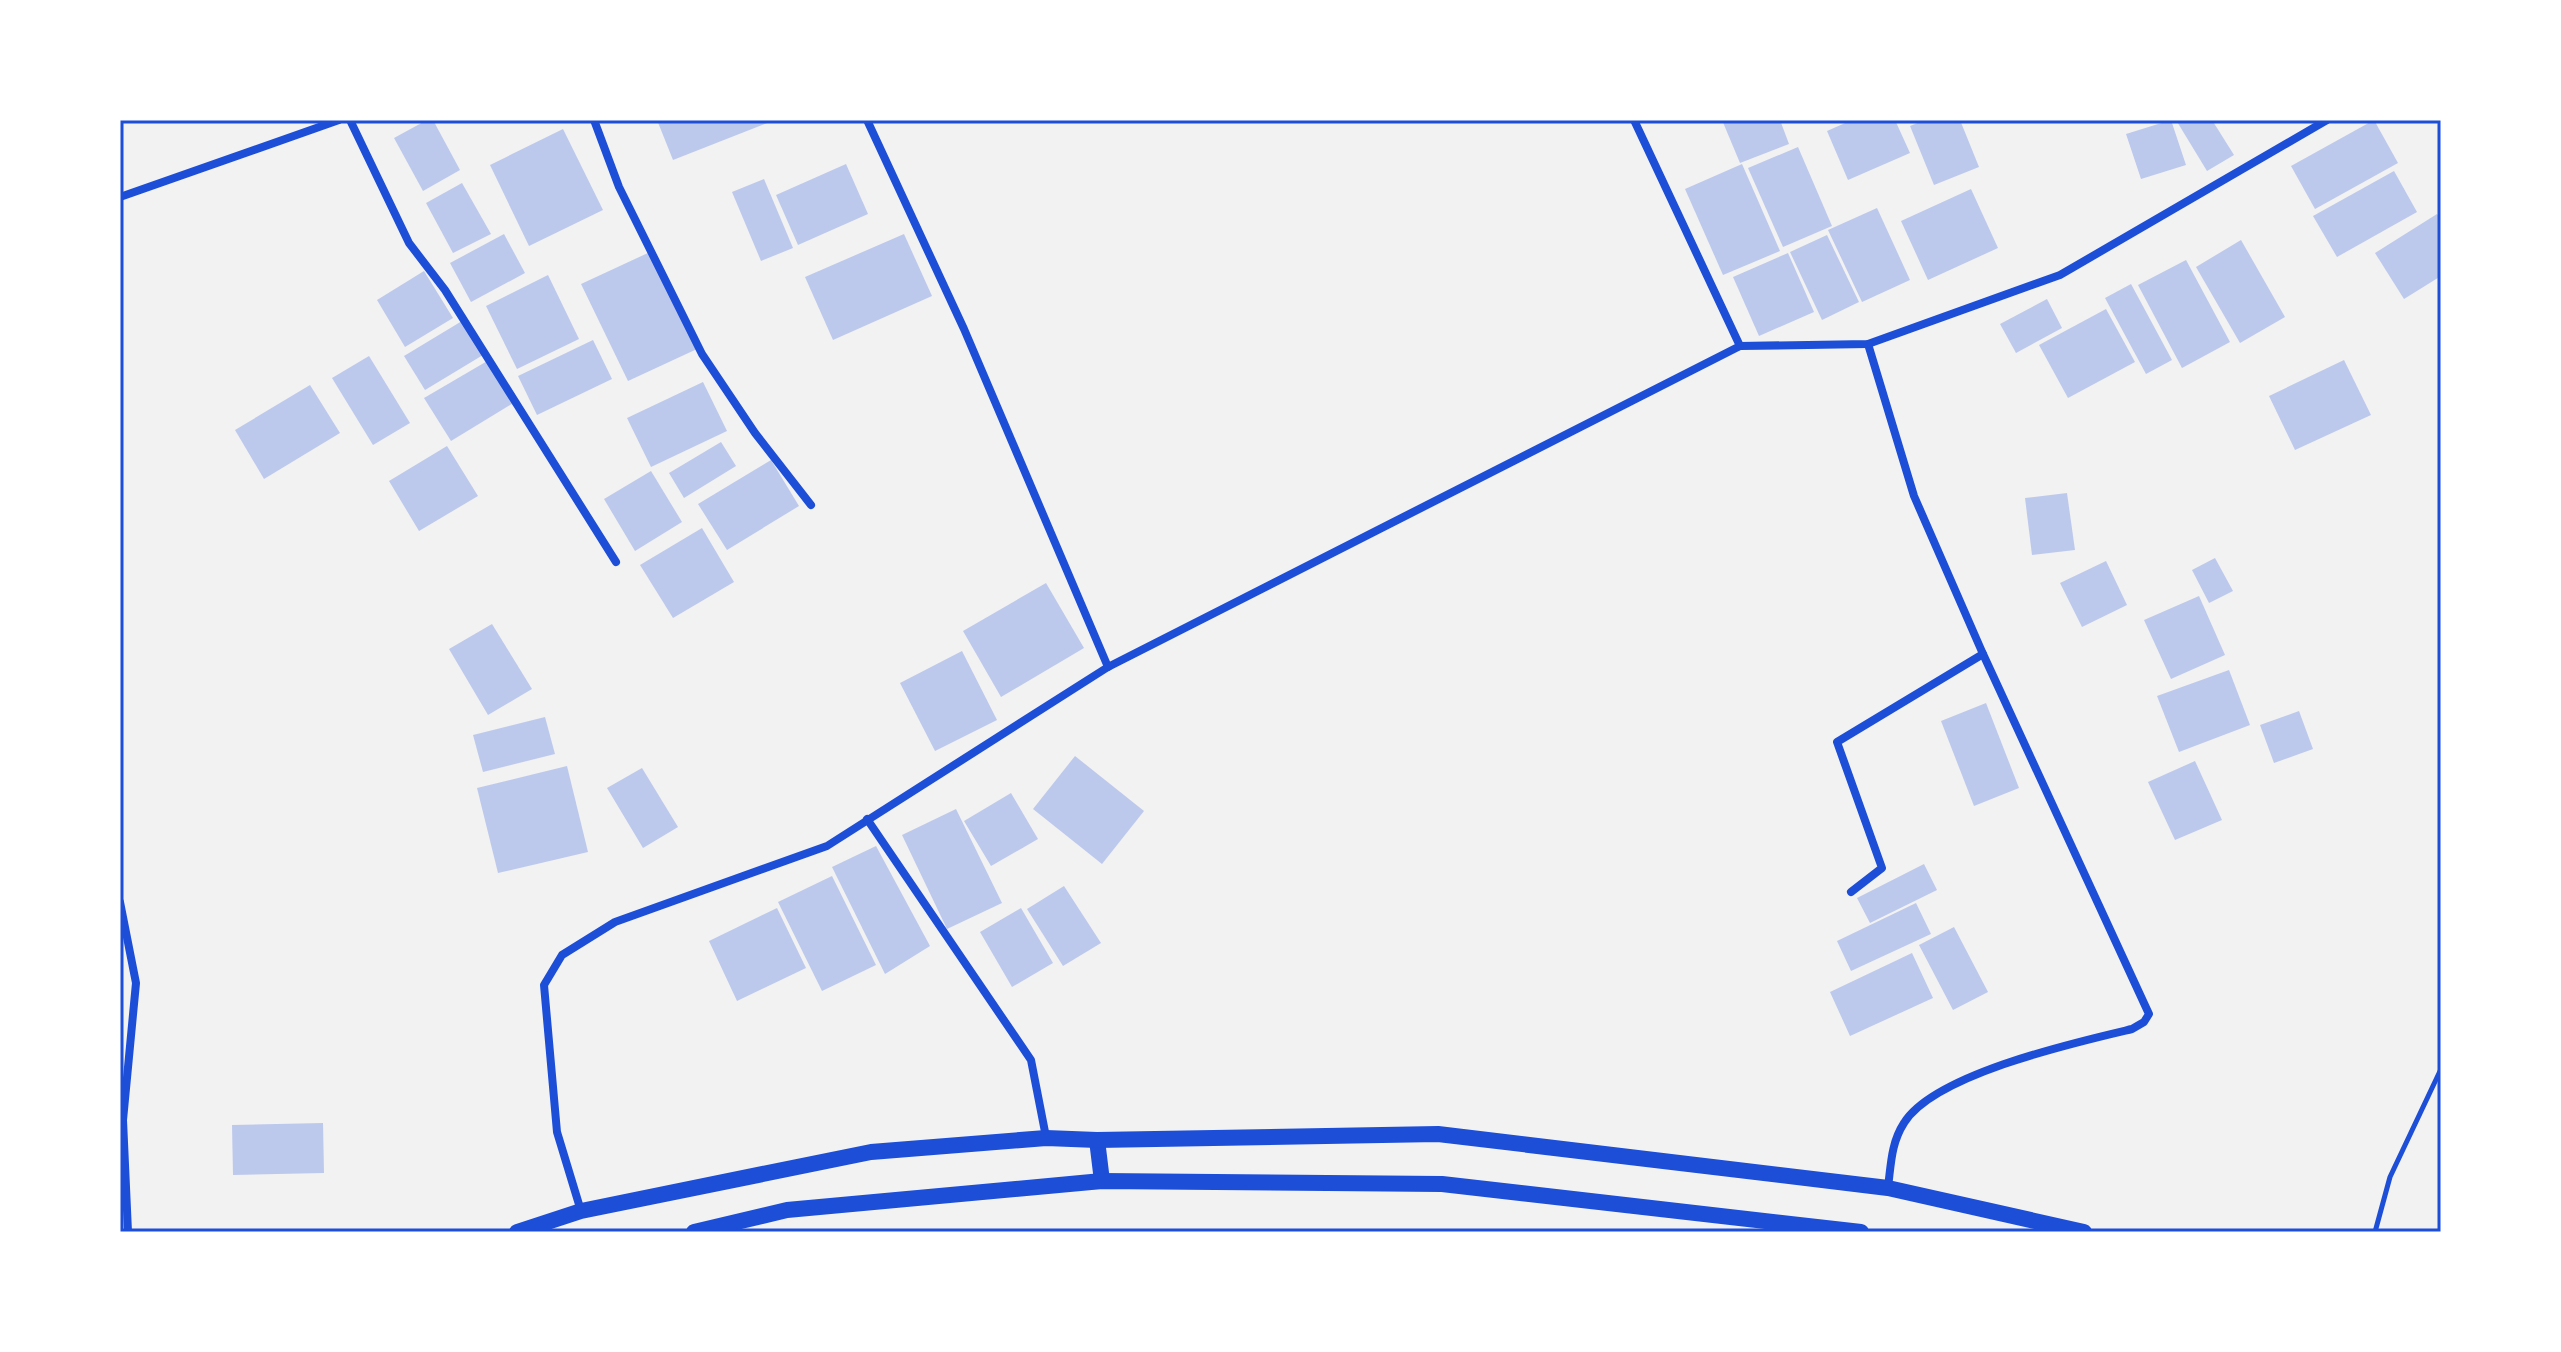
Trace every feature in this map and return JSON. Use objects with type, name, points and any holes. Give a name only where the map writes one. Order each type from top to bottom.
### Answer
[{"type":"main road","points":[[517,1232],[581,1211],[871,1152],[1046,1138],[1097,1140],[1438,1134],[1888,1188],[2084,1232]]},
{"type":"main road","points":[[1097,1140],[1102,1181]]},
{"type":"main road","points":[[694,1232],[787,1210],[1102,1181],[1442,1184],[1861,1232]]},
{"type":"street","points":[[120,197],[339,120]]},
{"type":"street","points":[[350,120],[409,243],[445,290],[616,562]]},
{"type":"street","points":[[594,120],[619,187],[702,354],[755,433],[811,505]]},
{"type":"street","points":[[867,120],[964,329],[1108,667]]},
{"type":"street","points":[[1634,120],[1740,346]]},
{"type":"street","points":[[581,1211],[557,1132],[544,985],[562,955],[615,922],[827,846],[1108,667],[1740,346],[1868,344],[2060,275],[2327,120]]},
{"type":"street","points":[[1868,344],[1914,496],[1983,654],[2149,1014],[2144,1022],[2132,1029],[2048,1049],[1975,1075],[1926,1101],[1906,1119],[1894,1140],[1888,1188]]},
{"type":"street","points":[[1851,892],[1882,868],[1837,742],[1983,654]]},
{"type":"street","points":[[867,819],[1031,1060],[1046,1138]]},
{"type":"street","points":[[120,902],[136,983],[123,1120],[128,1232]]},
{"type":"path","points":[[2375,1232],[2390,1177],[2441,1069]]},
{"type":"building","points":[[427,120],[433,120],[460,170],[423,191],[394,138]]},
{"type":"building","points":[[657,120],[775,120],[673,160]]},
{"type":"building","points":[[1722,120],[1780,120],[1789,144],[1740,163]]},
{"type":"building","points":[[1852,120],[1895,120],[1910,153],[1848,180],[1827,131]]},
{"type":"building","points":[[1925,120],[1960,120],[1979,167],[1934,185],[1910,126]]},
{"type":"building","points":[[2171,120],[2186,165],[2141,179],[2126,134]]},
{"type":"building","points":[[2176,120],[2212,120],[2234,155],[2207,171]]},
{"type":"building","points":[[2374,120],[2398,163],[2315,209],[2291,166]]},
{"type":"building","points":[[563,129],[603,210],[529,246],[490,165]]},
{"type":"building","points":[[1798,147],[1832,226],[1783,247],[1748,168]]},
{"type":"building","points":[[846,164],[868,214],[798,245],[776,195]]},
{"type":"building","points":[[1742,164],[1780,251],[1723,275],[1685,189]]},
{"type":"building","points":[[2394,171],[2417,212],[2337,257],[2313,216]]},
{"type":"building","points":[[764,179],[793,248],[761,261],[732,192]]},
{"type":"building","points":[[462,183],[491,234],[453,253],[426,203]]},
{"type":"building","points":[[1971,189],[1998,248],[1928,280],[1901,221]]},
{"type":"building","points":[[1877,208],[1910,280],[1862,302],[1828,230]]},
{"type":"building","points":[[2437,214],[2441,220],[2441,276],[2404,299],[2375,253]]},
{"type":"building","points":[[504,234],[525,273],[471,302],[450,263]]},
{"type":"building","points":[[904,234],[932,296],[833,340],[805,277]]},
{"type":"building","points":[[1827,235],[1859,302],[1822,320],[1790,252]]},
{"type":"building","points":[[2241,240],[2285,317],[2240,343],[2196,267]]},
{"type":"building","points":[[650,252],[697,349],[628,381],[581,284]]},
{"type":"building","points":[[1788,253],[1814,312],[1759,336],[1733,277]]},
{"type":"building","points":[[2186,260],[2230,342],[2182,368],[2138,285]]},
{"type":"building","points":[[424,271],[453,318],[405,347],[377,300]]},
{"type":"building","points":[[548,275],[579,339],[517,369],[486,306]]},
{"type":"building","points":[[2131,284],[2172,360],[2146,374],[2105,298]]},
{"type":"building","points":[[2047,299],[2062,328],[2016,353],[2000,324]]},
{"type":"building","points":[[2106,309],[2135,362],[2068,398],[2039,345]]},
{"type":"building","points":[[462,321],[483,355],[425,390],[404,356]]},
{"type":"building","points":[[593,340],[612,379],[537,415],[518,376]]},
{"type":"building","points":[[369,356],[410,423],[373,445],[332,378]]},
{"type":"building","points":[[489,360],[515,402],[451,441],[424,398]]},
{"type":"building","points":[[2344,360],[2371,415],[2295,450],[2269,396]]},
{"type":"building","points":[[703,382],[727,431],[651,467],[627,418]]},
{"type":"building","points":[[310,385],[340,433],[264,479],[235,430]]},
{"type":"building","points":[[721,442],[736,466],[684,498],[669,473]]},
{"type":"building","points":[[447,446],[478,496],[419,531],[389,481]]},
{"type":"building","points":[[771,460],[799,506],[727,550],[698,504]]},
{"type":"building","points":[[651,471],[682,522],[635,551],[604,499]]},
{"type":"building","points":[[2067,493],[2075,550],[2032,555],[2025,498]]},
{"type":"building","points":[[702,528],[734,582],[673,618],[640,565]]},
{"type":"building","points":[[2215,558],[2233,591],[2209,603],[2192,570]]},
{"type":"building","points":[[2106,561],[2127,605],[2082,627],[2060,583]]},
{"type":"building","points":[[1046,583],[1084,648],[1001,697],[963,631]]},
{"type":"building","points":[[2199,596],[2225,655],[2171,679],[2144,620]]},
{"type":"building","points":[[492,624],[532,689],[488,715],[449,649]]},
{"type":"building","points":[[962,651],[997,720],[935,751],[900,683]]},
{"type":"building","points":[[2229,670],[2250,725],[2179,752],[2157,696]]},
{"type":"building","points":[[1986,703],[2019,788],[1974,806],[1941,721]]},
{"type":"building","points":[[2299,711],[2313,749],[2274,763],[2260,725]]},
{"type":"building","points":[[545,717],[555,754],[483,772],[473,735]]},
{"type":"building","points":[[1075,756],[1144,811],[1102,864],[1033,809]]},
{"type":"building","points":[[2195,761],[2222,820],[2175,840],[2148,782]]},
{"type":"building","points":[[567,766],[588,852],[498,873],[477,788]]},
{"type":"building","points":[[642,768],[678,827],[643,848],[607,788]]},
{"type":"building","points":[[1011,793],[1038,839],[991,866],[964,821]]},
{"type":"building","points":[[956,809],[1002,903],[947,929],[902,835]]},
{"type":"building","points":[[876,846],[930,946],[885,974],[832,867]]},
{"type":"building","points":[[1924,864],[1937,890],[1870,923],[1857,898]]},
{"type":"building","points":[[832,876],[876,965],[822,991],[778,902]]},
{"type":"building","points":[[1064,886],[1101,943],[1063,966],[1027,909]]},
{"type":"building","points":[[1916,903],[1931,934],[1851,971],[1837,941]]},
{"type":"building","points":[[777,908],[806,968],[737,1001],[709,941]]},
{"type":"building","points":[[1021,908],[1053,963],[1012,987],[980,932]]},
{"type":"building","points":[[1954,927],[1988,992],[1953,1010],[1919,945]]},
{"type":"building","points":[[1912,953],[1933,998],[1850,1036],[1830,992]]},
{"type":"building","points":[[323,1123],[324,1173],[233,1175],[232,1125]]}]
